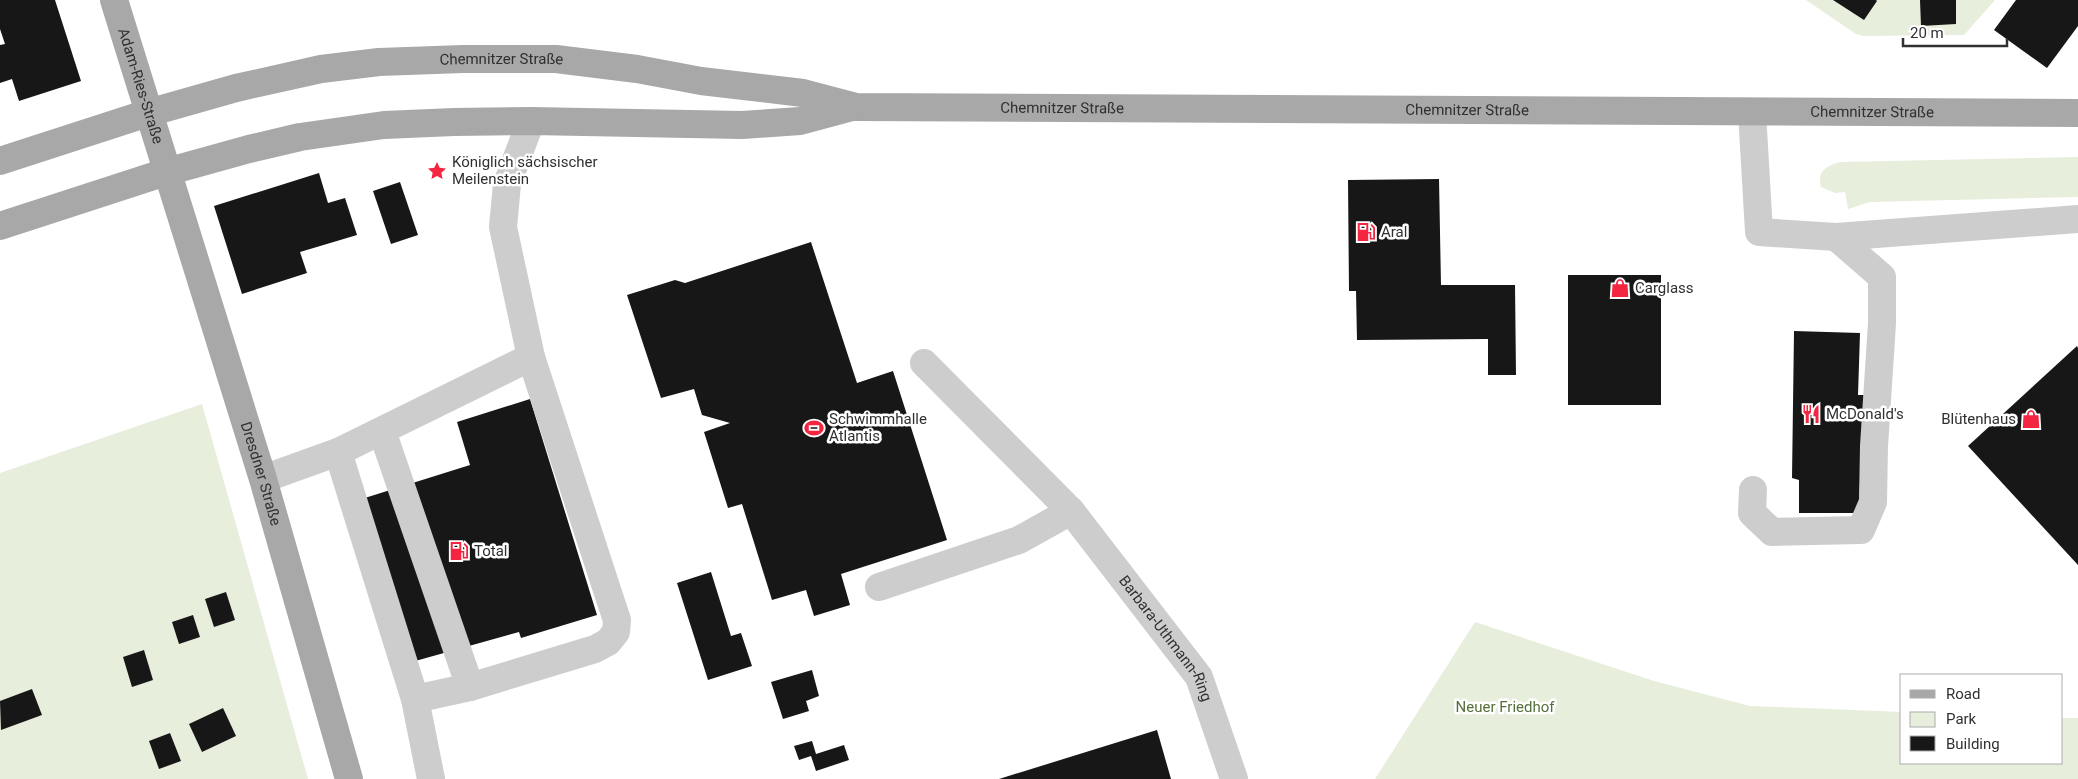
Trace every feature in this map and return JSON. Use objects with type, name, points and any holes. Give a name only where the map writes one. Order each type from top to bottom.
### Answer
[{"type":"main road","name":"Adam-Ries-Straße","points":[[114,0],[166,172]]},
{"type":"main road","name":"Chemnitzer Straße","points":[[0,161],[148,113],[260,82],[321,69],[379,62],[463,59],[556,59],[628,68],[701,81],[803,93],[856,107]]},
{"type":"main road","name":"Chemnitzer Straße","points":[[0,226],[166,172],[300,137],[374,126],[530,121],[742,125],[800,121],[856,107],[2078,113]]},
{"type":"main road","name":"Dresdner Straße","points":[[166,172],[263,480],[349,779]]},
{"type":"street","points":[[1752,112],[1759,232],[1836,238],[2078,219]]},
{"type":"street","points":[[415,700],[470,687],[595,649],[608,642],[616,632],[617,620],[532,357],[503,227],[507,184],[530,121]]},
{"type":"street","points":[[1753,490],[1752,513],[1772,532],[1860,530],[1873,502],[1874,446],[1882,322],[1882,277],[1836,238]]},
{"type":"street","points":[[263,480],[338,452],[532,357]]},
{"type":"street","name":"Barbara-Uthmann-Ring","points":[[924,363],[1071,511],[1199,678],[1234,779]]},
{"type":"street","points":[[382,431],[470,687]]},
{"type":"street","points":[[338,452],[415,700],[431,779]]},
{"type":"street","points":[[879,587],[1019,540],[1071,511]]},
{"type":"green space","points":[[1806,0],[1995,0],[1964,35],[1863,36],[1856,34]]},
{"type":"green space","points":[[2078,157],[2078,197],[1870,202],[1848,209],[1845,192],[1835,193],[1821,187],[1820,181],[1822,173],[1827,167],[1840,162]]},
{"type":"green space","points":[[202,404],[308,779],[0,779],[0,473]]},
{"type":"green space","name":"Neuer Friedhof","points":[[1475,622],[1654,681],[1750,706],[1900,712],[1900,764],[2063,764],[2063,718],[2078,718],[2078,779],[1375,779]]},
{"type":"building","points":[[0,0],[55,0],[81,81],[19,101],[12,79],[0,83],[0,45],[5,44],[0,29]]},
{"type":"building","points":[[1833,0],[1876,0],[1877,1],[1864,20]]},
{"type":"building","points":[[1920,0],[1956,0],[1956,24],[1921,26]]},
{"type":"building","points":[[2016,0],[2078,0],[2078,26],[2047,68],[1994,30]]},
{"type":"building","points":[[319,173],[328,203],[345,198],[357,235],[300,252],[307,273],[242,294],[214,206]]},
{"type":"building","points":[[1439,179],[1441,285],[1515,285],[1516,375],[1488,375],[1488,339],[1357,340],[1356,291],[1349,291],[1348,180]]},
{"type":"building","points":[[400,182],[418,235],[391,244],[373,191]]},
{"type":"building","name":"Schwimmhalle Atlantis","points":[[811,242],[857,383],[893,371],[947,540],[841,574],[850,605],[814,616],[806,590],[772,600],[742,504],[728,508],[704,432],[730,423],[702,415],[694,389],[661,398],[627,295],[675,280],[685,283]]},
{"type":"building","points":[[1568,275],[1661,275],[1661,405],[1568,405]]},
{"type":"building","points":[[1794,331],[1860,333],[1858,395],[1866,395],[1865,479],[1860,480],[1859,513],[1799,513],[1799,480],[1792,478]]},
{"type":"building","points":[[2077,346],[2078,348],[2078,565],[1968,446]]},
{"type":"building","points":[[530,399],[597,615],[521,638],[519,632],[401,665],[352,502],[470,465],[457,422]]},
{"type":"building","points":[[711,572],[731,636],[741,633],[752,666],[708,680],[677,583]]},
{"type":"building","points":[[226,592],[235,620],[214,627],[205,599]]},
{"type":"building","points":[[193,615],[200,637],[179,644],[172,622]]},
{"type":"building","points":[[144,650],[153,680],[132,687],[123,657]]},
{"type":"building","points":[[812,670],[819,696],[806,701],[809,711],[783,719],[771,682]]},
{"type":"building","points":[[32,689],[42,715],[1,730],[0,701]]},
{"type":"building","points":[[223,708],[236,736],[202,752],[189,724]]},
{"type":"building","points":[[1157,730],[1171,779],[999,779]]},
{"type":"building","points":[[170,733],[181,761],[159,769],[149,741]]},
{"type":"building","points":[[812,741],[816,754],[844,745],[849,760],[816,771],[811,756],[799,760],[794,746]]},
{"type":"place","name":"Königlich sächsischer Meilenstein","points":[[437,171]]},
{"type":"place","name":"Aral","points":[[1366,232]]},
{"type":"place","name":"Carglass","points":[[1620,288]]},
{"type":"place","name":"McDonald's","points":[[1811,414]]},
{"type":"place","name":"Blütenhaus","points":[[2031,419]]},
{"type":"place","name":"Schwimmhalle Atlantis","points":[[814,428]]},
{"type":"place","name":"Total","points":[[459,551]]}]
